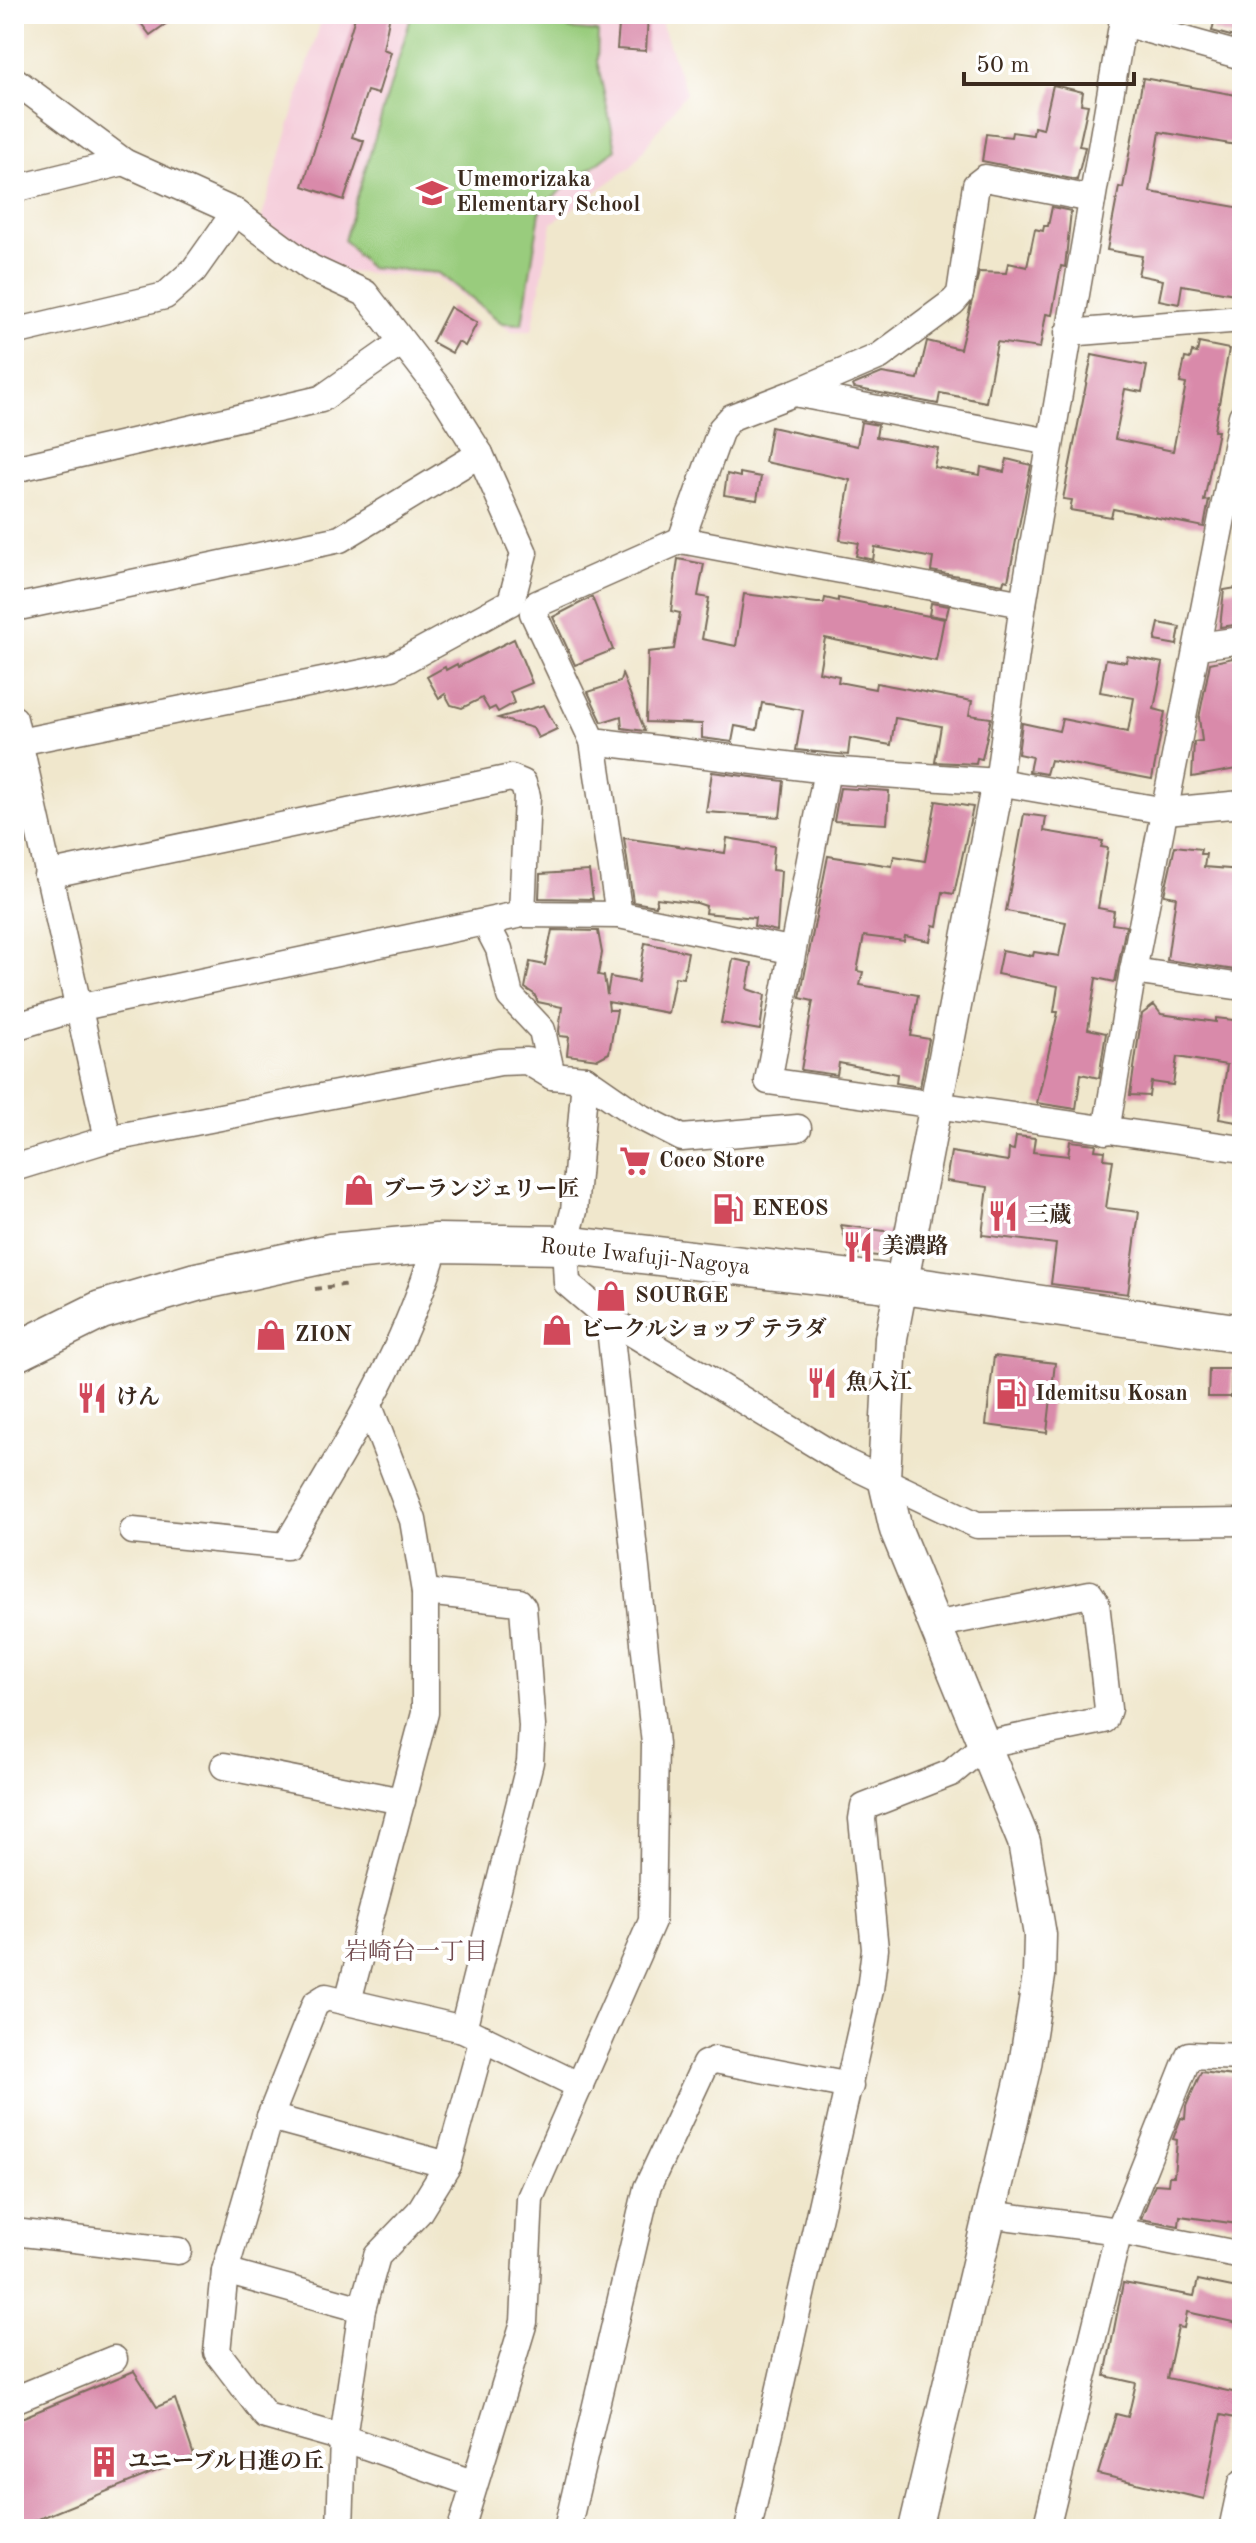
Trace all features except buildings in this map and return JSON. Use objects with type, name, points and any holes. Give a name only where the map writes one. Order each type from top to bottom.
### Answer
[{"type":"main road","name":"Route Iwafuji-Nagoya","points":[[14,1353],[101,1310],[196,1282],[330,1253],[436,1243],[565,1245],[903,1285],[1242,1334]]},
{"type":"street","points":[[915,2529],[1025,2065],[1039,1976],[1040,1935],[1024,1842],[896,1530],[884,1478],[891,1338],[938,1108],[998,782],[1023,604],[1124,18],[1242,56]]},
{"type":"street","points":[[14,80],[124,162],[235,212],[311,268],[365,293],[441,392],[480,454],[524,553],[511,602],[392,667],[16,730],[108,1139]]},
{"type":"street","points":[[14,189],[124,162]]},
{"type":"street","points":[[681,540],[721,429],[732,417],[880,356],[960,294],[976,185],[985,178],[1092,199]]},
{"type":"street","points":[[14,332],[165,296],[194,270],[235,212]]},
{"type":"street","points":[[1068,333],[1242,319]]},
{"type":"street","points":[[14,469],[321,399],[402,342]]},
{"type":"street","points":[[794,393],[1050,442]]},
{"type":"street","points":[[1106,1131],[1133,971],[1198,646],[1236,479],[1242,416]]},
{"type":"street","points":[[14,608],[340,539],[480,454]]},
{"type":"street","points":[[619,915],[593,741],[533,621],[537,604],[681,540],[1023,604]]},
{"type":"street","points":[[1198,646],[1242,640]]},
{"type":"street","points":[[593,741],[827,770],[998,782],[1166,811],[1242,804]]},
{"type":"street","points":[[827,770],[790,950],[768,1081],[938,1108],[1242,1149]]},
{"type":"street","points":[[47,875],[511,778],[523,783],[527,796],[522,914]]},
{"type":"street","points":[[14,1027],[77,1008],[522,914],[619,915],[790,950]]},
{"type":"street","points":[[486,924],[499,949],[510,996],[542,1030],[552,1076]]},
{"type":"street","points":[[1133,971],[1242,987]]},
{"type":"street","points":[[14,1168],[108,1139],[500,1062],[527,1061],[552,1076],[585,1079],[637,1115],[682,1138],[798,1128]]},
{"type":"street","points":[[585,1079],[574,1211],[565,1245],[567,1283],[609,1319],[843,1461],[977,1525],[1242,1522]]},
{"type":"street","points":[[133,1531],[286,1546],[369,1406],[428,1270],[436,1243]]},
{"type":"street","points":[[461,2529],[472,2483],[524,2322],[530,2198],[652,1921],[655,1744],[609,1319]]},
{"type":"street","points":[[348,2001],[425,1713],[425,1592],[413,1520],[369,1406]]},
{"type":"street","points":[[340,2529],[343,2438],[362,2309],[377,2256],[419,2212],[448,2165],[530,1762],[532,1726],[523,1607],[519,1602],[425,1592]]},
{"type":"street","points":[[748,2529],[850,2086],[875,1949],[862,1819],[864,1807],[951,1773],[986,1744],[1104,1720],[1108,1709],[1096,1603],[1090,1594],[934,1625]]},
{"type":"street","points":[[224,1766],[402,1801]]},
{"type":"street","points":[[472,2483],[343,2438],[266,2416],[217,2352],[225,2271],[270,2117],[315,2004],[326,1997],[473,2033],[580,2086]]},
{"type":"street","points":[[1046,2529],[1119,2231],[1189,2055],[1242,2057]]},
{"type":"street","points":[[567,2529],[647,2188],[705,2064],[715,2060],[850,2086]]},
{"type":"street","points":[[270,2117],[448,2165]]},
{"type":"street","points":[[988,2214],[1119,2231],[1242,2255]]},
{"type":"street","points":[[14,2232],[178,2251]]},
{"type":"street","points":[[225,2271],[362,2309]]},
{"type":"street","points":[[14,2400],[114,2359]]},
{"type":"street","points":[[1232,2529],[1242,2483]]},
{"type":"path","points":[[308,1290],[353,1283]]},
{"type":"shaded area","name":"Umemorizaka Elementary School","points":[[323,14],[663,14],[662,25],[686,92],[632,166],[552,223],[532,331],[510,331],[437,277],[345,272],[322,261],[261,220]]},
{"type":"green space","name":"Umemorizaka Elementary School","points":[[412,14],[570,14],[569,29],[598,32],[597,61],[616,149],[541,206],[522,324],[502,323],[439,273],[368,267],[344,240]]},
{"type":"place","name":"Umemorizaka Elementary School","points":[[432,193]]},
{"type":"place","name":"Coco Store","points":[[635,1161]]},
{"type":"place","name":"ブーランジェリー匠","points":[[359,1190]]},
{"type":"place","name":"ENEOS","points":[[728,1209]]},
{"type":"place","name":"三蔵","points":[[1003,1216]]},
{"type":"place","name":"美濃路","points":[[858,1247]]},
{"type":"place","name":"SOURGE","points":[[611,1296]]},
{"type":"place","name":"ビークルショップ テラダ","points":[[557,1330]]},
{"type":"place","name":"ZION","points":[[271,1335]]},
{"type":"place","name":"魚入江","points":[[822,1383]]},
{"type":"place","name":"Idemitsu Kosan","points":[[1011,1394]]},
{"type":"place","name":"けん","points":[[92,1398]]},
{"type":"place","name":"ユニーブル日進の丘","points":[[104,2462]]},
{"type":"district","name":"岩崎台一丁目","points":[[416,1953]]}]
